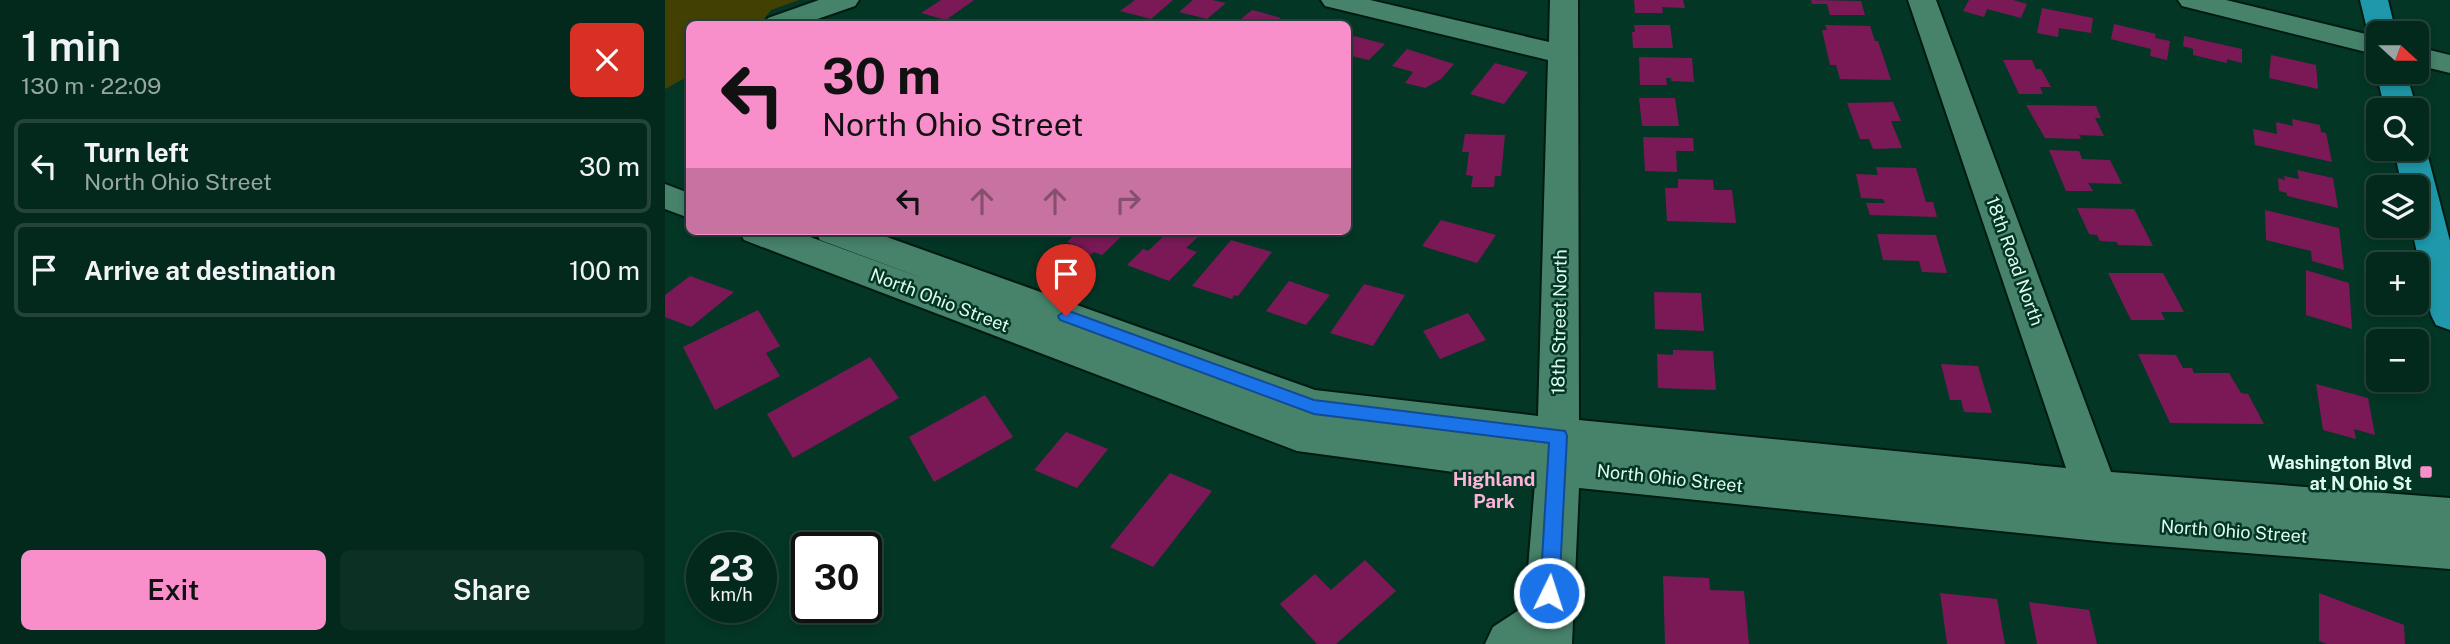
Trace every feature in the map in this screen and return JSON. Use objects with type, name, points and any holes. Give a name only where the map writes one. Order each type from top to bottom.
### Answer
[{"type":"main road","points":[[2374,0],[2379,21]]},
{"type":"main road","points":[[2413,161],[2450,315]]},
{"type":"street","points":[[786,21],[845,0]]},
{"type":"street","points":[[1335,0],[1562,54]]},
{"type":"street","name":"18th Street North","points":[[1535,636],[1558,452],[1564,0]]},
{"type":"street","name":"18th Road North","points":[[1922,0],[2101,506]]},
{"type":"street","points":[[2209,2],[2366,43]]},
{"type":"street","points":[[2429,59],[2450,64]]},
{"type":"street","points":[[665,170],[686,178]]},
{"type":"street","points":[[665,197],[686,205]]},
{"type":"street","name":"North Ohio Street","points":[[769,235],[1081,337]]},
{"type":"street","name":"North Ohio Street","points":[[842,235],[1297,433],[1558,452],[2101,506],[2450,548]]},
{"type":"street","name":"North Ohio Street","points":[[2101,506],[2450,518]]},
{"type":"shaded area","points":[[665,0],[799,0],[771,10],[762,21],[686,21],[686,78],[665,89]]},
{"type":"building","points":[[941,0],[974,0],[946,20],[921,13]]},
{"type":"building","points":[[1135,0],[1173,0],[1151,19],[1120,11]]},
{"type":"building","points":[[1193,0],[1226,3],[1207,19],[1179,12]]},
{"type":"building","points":[[1634,0],[1683,0],[1685,8],[1662,7],[1663,13],[1635,13]]},
{"type":"building","points":[[1811,0],[1861,1],[1865,15],[1830,15],[1827,4],[1812,4]]},
{"type":"building","points":[[1969,0],[2013,0],[2027,4],[2021,18],[1987,9],[1984,17],[1963,11]]},
{"type":"building","points":[[2042,8],[2093,18],[2091,33],[2059,28],[2058,37],[2037,33]]},
{"type":"building","points":[[1252,10],[1281,18],[1277,21],[1239,21]]},
{"type":"building","points":[[2114,24],[2156,34],[2155,38],[2170,41],[2167,60],[2150,56],[2151,49],[2111,39]]},
{"type":"building","points":[[1634,25],[1670,25],[1673,48],[1633,48]]},
{"type":"building","points":[[1825,25],[1870,26],[1891,80],[1840,79],[1836,65],[1830,65],[1822,30],[1827,30]]},
{"type":"building","points":[[1354,36],[1385,44],[1369,60],[1351,56],[1351,39]]},
{"type":"building","points":[[2184,36],[2242,49],[2242,63],[2227,59],[2227,63],[2193,55],[2193,49],[2183,46]]},
{"type":"building","points":[[1407,49],[1454,64],[1441,79],[1425,88],[1405,83],[1413,72],[1392,66]]},
{"type":"building","points":[[2271,55],[2316,65],[2318,89],[2269,78]]},
{"type":"building","points":[[1639,57],[1692,58],[1694,82],[1671,81],[1671,78],[1666,78],[1667,85],[1640,85]]},
{"type":"building","points":[[2003,60],[2032,60],[2036,69],[2041,69],[2051,87],[2040,87],[2043,94],[2019,94]]},
{"type":"building","points":[[1495,63],[1528,72],[1504,104],[1470,94]]},
{"type":"building","points":[[1639,98],[1675,98],[1679,126],[1642,126]]},
{"type":"building","points":[[1893,102],[1901,121],[1891,121],[1902,148],[1873,149],[1869,139],[1860,139],[1847,103]]},
{"type":"building","points":[[2026,105],[2096,106],[2101,118],[2095,118],[2104,136],[2079,135],[2081,139],[2045,138]]},
{"type":"building","points":[[2292,119],[2320,125],[2321,132],[2326,133],[2332,162],[2255,145],[2253,129],[2277,134],[2276,122],[2293,126]]},
{"type":"building","points":[[1465,134],[1505,135],[1501,176],[1495,176],[1494,187],[1471,187],[1473,176],[1466,175],[1469,152],[1462,152]]},
{"type":"building","points":[[1643,137],[1693,138],[1694,151],[1676,151],[1677,172],[1645,171]]},
{"type":"building","points":[[2049,150],[2079,151],[2082,159],[2110,160],[2122,184],[2088,183],[2093,191],[2066,191]]},
{"type":"building","points":[[1876,167],[1916,168],[1926,202],[1933,202],[1937,217],[1870,215],[1866,203],[1885,203],[1883,199],[1861,198],[1856,174],[1878,175]]},
{"type":"building","points":[[2297,170],[2333,178],[2338,208],[2287,196],[2287,193],[2279,191],[2278,178],[2285,180],[2284,176],[2299,179]]},
{"type":"building","points":[[1678,179],[1713,180],[1714,190],[1732,190],[1736,223],[1667,221],[1665,188],[1678,188]]},
{"type":"building","points":[[2077,208],[2134,209],[2153,246],[2118,245],[2117,242],[2100,241],[2097,235],[2089,234]]},
{"type":"building","points":[[2265,210],[2339,228],[2344,270],[2312,261],[2311,251],[2266,240]]},
{"type":"building","points":[[1441,220],[1496,235],[1477,263],[1422,246]]},
{"type":"building","points":[[1877,234],[1936,235],[1947,273],[1922,272],[1919,261],[1883,260]]},
{"type":"building","points":[[1075,235],[1123,235],[1102,255],[1094,252],[1088,257],[1077,253],[1082,248],[1067,242]]},
{"type":"building","points":[[1165,235],[1200,235],[1186,248],[1197,252],[1169,281],[1127,265],[1143,249],[1148,251]]},
{"type":"building","points":[[1231,240],[1272,252],[1238,296],[1234,295],[1232,299],[1192,286]]},
{"type":"building","points":[[2306,270],[2349,283],[2352,329],[2306,315]]},
{"type":"building","points":[[2108,273],[2163,273],[2184,312],[2161,312],[2165,320],[2131,320]]},
{"type":"building","points":[[690,276],[734,292],[691,327],[665,317],[665,295]]},
{"type":"building","points":[[1289,281],[1330,295],[1306,325],[1266,311]]},
{"type":"building","points":[[1364,284],[1405,295],[1373,346],[1330,333]]},
{"type":"building","points":[[1654,292],[1701,293],[1704,331],[1655,329]]},
{"type":"building","points":[[758,310],[780,346],[766,353],[780,376],[715,410],[683,347]]},
{"type":"building","points":[[1468,313],[1486,340],[1440,359],[1423,331]]},
{"type":"building","points":[[1673,350],[1713,351],[1716,390],[1658,388],[1657,354],[1673,355]]},
{"type":"building","points":[[2138,354],[2176,355],[2183,368],[2192,368],[2194,373],[2229,373],[2241,393],[2248,394],[2264,424],[2170,423]]},
{"type":"building","points":[[870,357],[899,398],[793,458],[767,414]]},
{"type":"building","points":[[1941,364],[1978,366],[1992,413],[1964,412],[1961,400],[1950,400]]},
{"type":"building","points":[[2316,384],[2368,398],[2375,435],[2354,429],[2356,439],[2323,430]]},
{"type":"building","points":[[985,395],[1013,437],[934,482],[909,437]]},
{"type":"building","points":[[1066,432],[1108,449],[1077,488],[1034,470]]},
{"type":"building","points":[[1170,473],[1212,491],[1153,567],[1110,547]]},
{"type":"building","points":[[1365,560],[1396,591],[1336,644],[1317,644],[1280,604],[1315,574],[1331,590]]},
{"type":"building","points":[[1663,576],[1709,578],[1710,590],[1744,591],[1749,644],[1665,644]]},
{"type":"building","points":[[1940,593],[1997,599],[2005,644],[1947,644]]},
{"type":"building","points":[[2319,593],[2404,625],[2405,644],[2327,644],[2319,641]]},
{"type":"building","points":[[2029,602],[2089,610],[2097,644],[2037,644]]},
{"type":"place","name":"Washington Blvd at N Ohio St","points":[[2426,472]]},
{"type":"district","name":"Highland Park","points":[[1494,490]]},
{"type":"route","points":[[1066,316],[1314,407],[1558,436],[1549,593]]}]
